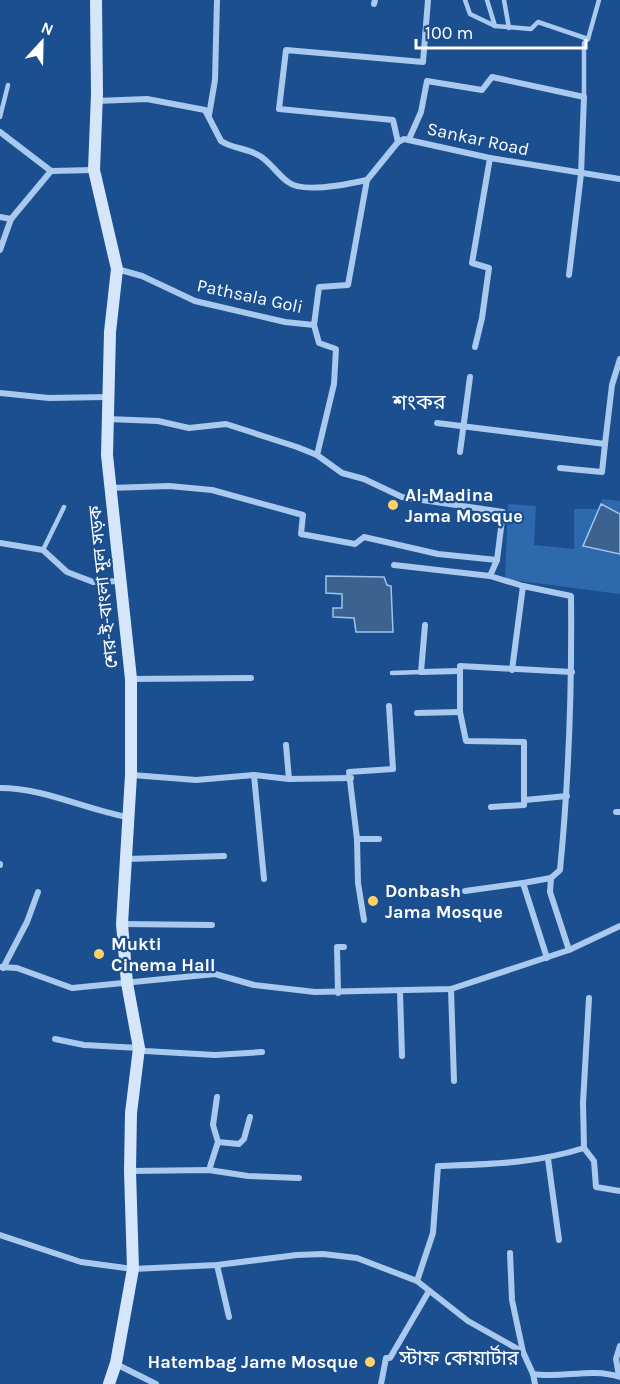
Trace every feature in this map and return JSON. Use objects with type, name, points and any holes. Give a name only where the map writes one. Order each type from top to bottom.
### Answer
[{"type":"street","name":"শের-ই-বাংলা মূল সড়ক","points":[[96,0],[93,170],[117,269],[110,332],[107,419],[110,488],[131,679],[131,775],[122,924],[127,983],[139,1048],[131,1113],[133,1269],[116,1364],[109,1384]]},
{"type":"street","points":[[209,115],[216,80],[217,0]]},
{"type":"street","points":[[398,142],[393,120],[279,109],[286,50],[423,62],[428,0]]},
{"type":"street","points":[[409,139],[421,112],[427,81],[482,90],[492,77],[584,97],[581,174],[570,275]]},
{"type":"street","points":[[96,101],[147,99],[200,108],[209,115],[221,141],[249,149],[290,184],[313,188],[367,180]]},
{"type":"street","points":[[0,132],[51,171],[93,170]]},
{"type":"street","name":"Sankar Road","points":[[367,180],[398,142],[409,139],[490,158],[620,179]]},
{"type":"street","points":[[475,347],[483,318],[489,268],[472,263],[490,158]]},
{"type":"street","points":[[0,250],[11,219],[51,171]]},
{"type":"street","name":"Pathsala Goli","points":[[117,269],[142,276],[195,301],[285,322],[314,325],[319,287],[348,285],[367,180]]},
{"type":"street","points":[[0,217],[11,219]]},
{"type":"street","points":[[314,325],[319,343],[336,349],[334,384],[317,455]]},
{"type":"street","points":[[560,468],[602,472],[612,386],[620,359]]},
{"type":"street","points":[[460,452],[470,377]]},
{"type":"street","points":[[0,393],[49,398],[108,397]]},
{"type":"street","points":[[107,419],[158,421],[189,428],[226,424],[317,455],[342,473],[364,479],[402,497],[503,512],[497,560],[490,576]]},
{"type":"street","points":[[437,423],[605,444]]},
{"type":"street","points":[[110,488],[169,486],[212,490],[303,515],[302,534],[355,544],[364,537],[438,554],[497,560]]},
{"type":"street","points":[[0,543],[43,550],[67,572],[93,582],[121,580]]},
{"type":"street","points":[[394,566],[490,576],[571,596],[572,672],[567,795],[560,870],[550,878],[465,891]]},
{"type":"street","points":[[512,670],[523,586]]},
{"type":"street","points":[[424,625],[421,672],[459,671]]},
{"type":"street","points":[[491,807],[524,805],[524,742],[466,741],[460,712],[460,666],[572,672]]},
{"type":"street","points":[[131,679],[251,678]]},
{"type":"street","points":[[364,920],[358,883],[357,839],[349,772],[393,769],[389,706]]},
{"type":"street","points":[[417,712],[460,712]]},
{"type":"street","points":[[286,745],[289,779]]},
{"type":"street","points":[[131,775],[196,780],[254,775],[289,779],[351,778]]},
{"type":"street","points":[[254,775],[264,879]]},
{"type":"street","points":[[0,788],[41,792],[95,811],[127,817]]},
{"type":"street","points":[[525,800],[567,795]]},
{"type":"street","points":[[357,839],[379,839]]},
{"type":"street","points":[[125,859],[224,856]]},
{"type":"street","points":[[550,878],[550,892],[569,950]]},
{"type":"street","points":[[523,883],[547,958]]},
{"type":"street","points":[[38,892],[27,922],[2,967],[17,968],[72,988],[214,974],[254,985],[338,993],[451,989],[569,950],[620,926]]},
{"type":"street","points":[[122,924],[212,925]]},
{"type":"street","points":[[338,993],[337,947],[344,947]]},
{"type":"street","points":[[451,989],[454,1080]]},
{"type":"street","points":[[400,992],[402,1056]]},
{"type":"street","points":[[589,998],[583,1103],[584,1148],[594,1161],[596,1187],[620,1191]]},
{"type":"street","points":[[55,1040],[84,1045],[139,1048],[145,1051],[215,1054],[262,1052]]},
{"type":"street","points":[[209,1170],[218,1142],[213,1125],[217,1097]]},
{"type":"street","points":[[218,1142],[239,1144],[244,1139],[250,1117]]},
{"type":"street","points":[[417,1281],[433,1233],[438,1166],[500,1164],[548,1159],[584,1148]]},
{"type":"street","points":[[548,1159],[559,1240]]},
{"type":"street","points":[[130,1171],[209,1170],[248,1176],[299,1178]]},
{"type":"street","points":[[0,1235],[81,1262],[133,1269],[217,1265],[297,1255],[323,1254],[357,1258],[417,1281],[468,1321],[523,1352]]},
{"type":"street","points":[[510,1253],[512,1300],[523,1352],[534,1374],[535,1384]]},
{"type":"street","points":[[217,1265],[230,1317]]},
{"type":"street","points":[[381,1384],[386,1358],[390,1358],[429,1291]]},
{"type":"street","points":[[534,1374],[543,1376],[599,1372],[619,1377],[616,1359],[620,1346]]},
{"type":"street","points":[[116,1364],[156,1384]]},
{"type":"lane","points":[[465,0],[470,14],[495,26],[531,28],[538,22],[588,39]]},
{"type":"lane","points":[[487,0],[495,26]]},
{"type":"lane","points":[[504,0],[509,28]]},
{"type":"lane","points":[[584,97],[584,43],[588,39],[599,0]]},
{"type":"lane","points":[[0,117],[8,85]]},
{"type":"lane","points":[[43,550],[64,507]]},
{"type":"lane","points":[[392,673],[421,672]]},
{"type":"shaded area","points":[[602,499],[620,501],[620,594],[505,579],[508,504],[536,506],[534,545],[574,549],[574,509],[599,509]]},
{"type":"shaded area","points":[[601,504],[620,514],[620,554],[583,546]]},
{"type":"shaded area","points":[[326,576],[384,577],[387,585],[391,586],[393,632],[356,632],[354,618],[333,617],[333,608],[342,608],[342,594],[326,593]]},
{"type":"place","name":"Al-Madina Jama Mosque","points":[[393,505]]},
{"type":"place","name":"Donbash Jama Mosque","points":[[373,901]]},
{"type":"place","name":"Mukti Cinema Hall","points":[[99,954]]},
{"type":"place","name":"Hatembag Jame Mosque","points":[[370,1362]]},
{"type":"district","name":"শংকর","points":[[419,402]]},
{"type":"district","name":"স্টাফ কোয়ার্টার","points":[[459,1358]]}]
